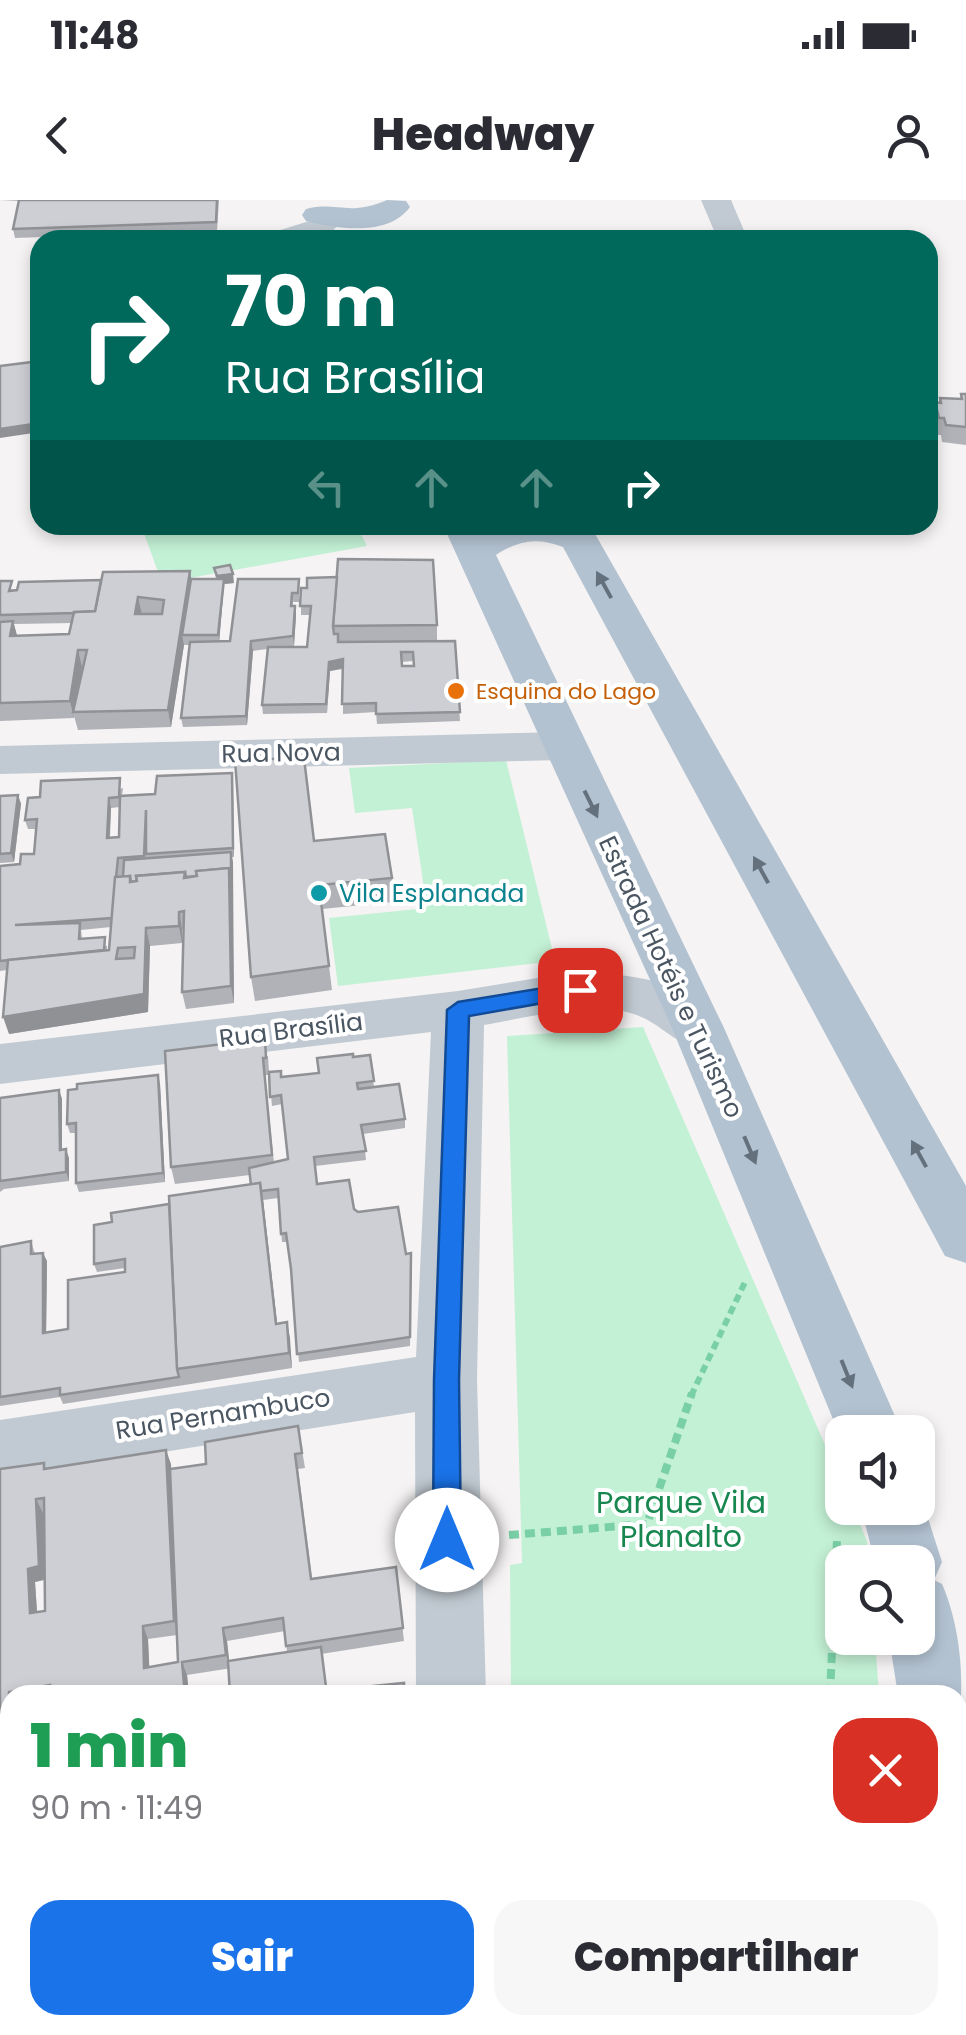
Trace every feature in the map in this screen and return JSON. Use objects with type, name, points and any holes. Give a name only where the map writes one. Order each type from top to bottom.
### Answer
[{"type":"main road","points":[[319,220],[378,216],[393,204],[407,230]]},
{"type":"main road","points":[[577,535],[966,1239]]},
{"type":"main road","name":"Estrada Hotéis e Turismo","points":[[468,539],[698,1028],[863,1415]]},
{"type":"main road","points":[[926,1655],[931,1685]]},
{"type":"street","points":[[716,200],[729,230]]},
{"type":"street","name":"Rua Nova","points":[[0,760],[563,746]]},
{"type":"street","name":"Rua Brasília","points":[[580,990],[612,974],[640,951],[648,922]]},
{"type":"street","name":"Rua Brasília","points":[[0,1064],[458,1010],[580,990],[648,997],[698,1028]]},
{"type":"street","points":[[450,1685],[446,1380],[458,1010]]},
{"type":"street","name":"Rua Pernambuco","points":[[0,1449],[446,1380]]},
{"type":"path","points":[[447,1540],[647,1524],[680,1416],[744,1282],[792,1249]]},
{"type":"green space","points":[[145,535],[361,535],[367,546],[162,583]]},
{"type":"green space","points":[[506,760],[555,961],[338,986],[329,918],[427,908],[412,808],[355,813],[349,768]]},
{"type":"green space","name":"Parque Vila Planalto","points":[[643,1027],[825,1445],[825,1525],[860,1525],[867,1541],[867,1545],[825,1545],[825,1655],[876,1655],[878,1685],[511,1685],[510,1565],[522,1563],[507,1036]]},
{"type":"building","points":[[19,200],[217,200],[216,222],[13,229]]},
{"type":"building","points":[[30,362],[30,424],[0,429],[0,366]]},
{"type":"building","points":[[961,394],[966,394],[966,427],[946,425],[938,414],[940,398],[962,399]]},
{"type":"building","points":[[338,559],[433,560],[437,625],[333,626]]},
{"type":"building","points":[[230,565],[233,574],[217,576],[214,568]]},
{"type":"building","points":[[190,571],[168,710],[73,712],[87,650],[78,650],[70,701],[0,703],[0,622],[13,621],[10,636],[69,634],[74,612],[95,611],[103,572]],"holes":[[[138,597],[164,600],[162,614],[135,614]]]},
{"type":"building","points":[[337,577],[333,626],[338,642],[455,641],[460,712],[376,714],[376,703],[342,704],[343,659],[329,662],[326,704],[262,705],[268,647],[307,647],[311,606],[300,606],[301,588],[307,588],[307,578]],"holes":[[[401,652],[413,652],[414,666],[402,666]]]},
{"type":"building","points":[[191,579],[224,579],[218,635],[182,635]]},
{"type":"building","points":[[238,579],[299,579],[298,593],[292,593],[293,636],[251,641],[246,716],[181,718],[190,642],[230,641]]},
{"type":"building","points":[[101,580],[95,611],[0,615],[0,581],[12,581],[9,591],[17,590],[19,582]]},
{"type":"building","name":"Vila Esplanada","points":[[304,758],[314,841],[385,834],[392,878],[319,885],[329,966],[251,977],[235,760]]},
{"type":"building","points":[[232,773],[233,848],[146,854],[146,810],[144,856],[118,858],[112,918],[15,925],[80,923],[79,939],[105,937],[104,950],[0,961],[0,866],[20,864],[21,854],[34,854],[37,819],[25,820],[28,798],[40,797],[41,781],[120,778],[119,797],[109,798],[107,838],[119,837],[120,796],[155,794],[157,776]]},
{"type":"building","points":[[18,795],[11,853],[0,854],[0,796]]},
{"type":"building","points":[[231,852],[231,876],[229,868],[196,871],[197,876],[186,877],[185,872],[136,876],[137,881],[131,882],[130,876],[123,877],[124,860]]},
{"type":"building","points":[[229,868],[231,986],[182,992],[184,911],[179,912],[179,926],[146,928],[144,994],[3,1017],[8,960],[109,950],[115,877],[130,876],[130,882],[137,881],[136,876],[185,872],[184,878],[197,876],[196,871]],"holes":[[[135,947],[134,958],[116,959],[118,948]]]},
{"type":"building","points":[[265,1039],[263,1058],[272,1155],[171,1167],[165,1051]]},
{"type":"building","points":[[370,1055],[374,1081],[357,1083],[358,1089],[399,1084],[405,1119],[361,1125],[366,1151],[314,1157],[317,1184],[349,1180],[354,1209],[358,1212],[398,1207],[406,1254],[411,1253],[410,1337],[297,1354],[291,1269],[286,1233],[281,1234],[278,1189],[261,1191],[260,1183],[251,1185],[249,1168],[288,1159],[281,1095],[270,1097],[269,1072],[281,1071],[281,1077],[319,1073],[317,1058]]},
{"type":"building","points":[[158,1075],[163,1173],[76,1183],[76,1123],[67,1124],[68,1090],[77,1089],[77,1084]]},
{"type":"building","points":[[59,1090],[60,1150],[66,1149],[66,1172],[0,1181],[0,1098]]},
{"type":"building","points":[[260,1183],[276,1324],[287,1322],[289,1353],[177,1369],[169,1196]]},
{"type":"building","points":[[169,1204],[179,1377],[60,1395],[60,1388],[0,1397],[0,1247],[31,1241],[31,1254],[43,1253],[43,1333],[68,1329],[68,1280],[125,1272],[125,1259],[94,1264],[94,1225],[112,1222],[111,1213]]},
{"type":"building","points":[[298,1426],[302,1453],[295,1454],[311,1579],[396,1567],[403,1628],[286,1646],[283,1618],[223,1628],[226,1655],[182,1662],[184,1685],[0,1685],[0,1469],[44,1463],[44,1469],[166,1450],[174,1621],[143,1626],[144,1668],[178,1662],[170,1469],[206,1464],[205,1442]],"holes":[[[44,1498],[45,1611],[30,1613],[28,1569],[39,1566],[36,1499]]]},
{"type":"building","points":[[321,1647],[326,1685],[229,1685],[228,1661]]},
{"type":"place","name":"Esquina do Lago","points":[[456,691]]},
{"type":"place","name":"Vila Esplanada","points":[[319,893]]},
{"type":"route","points":[[447,1540],[446,1380],[458,1010],[580,990]]}]
